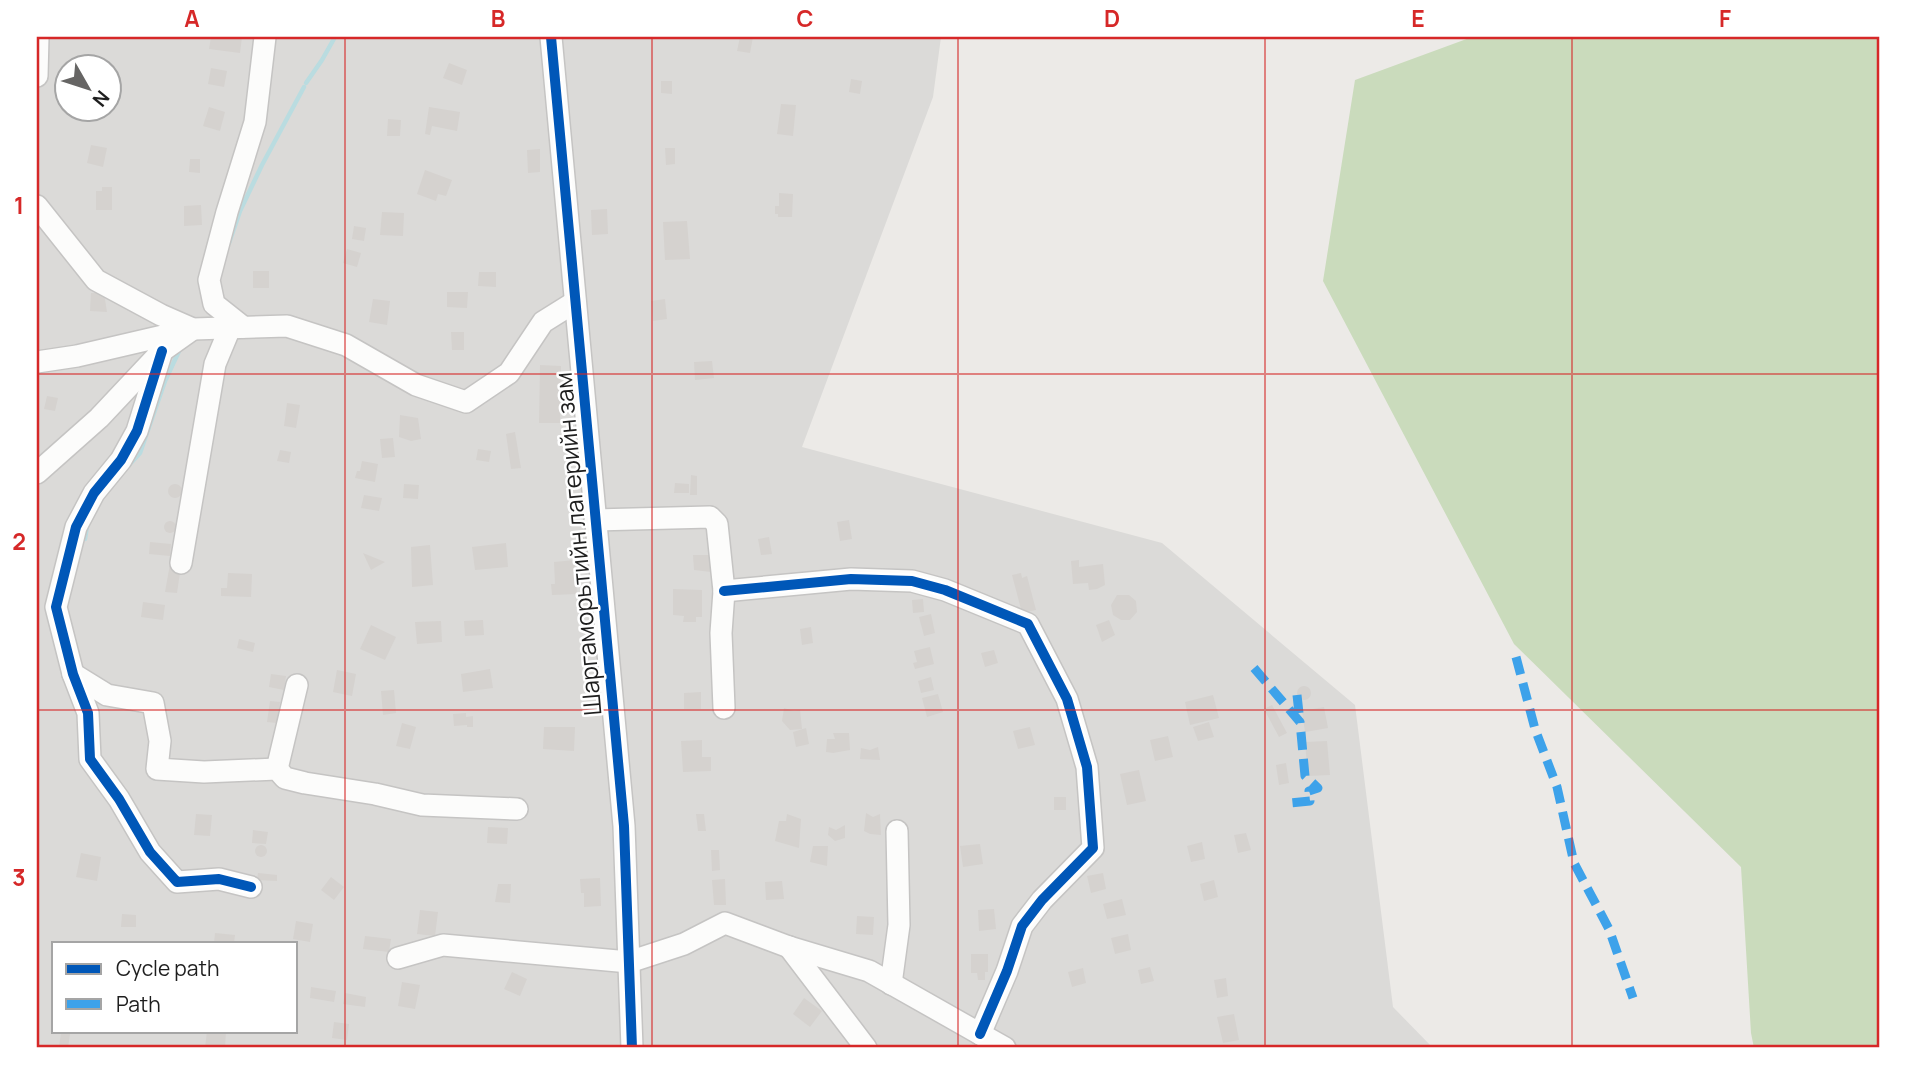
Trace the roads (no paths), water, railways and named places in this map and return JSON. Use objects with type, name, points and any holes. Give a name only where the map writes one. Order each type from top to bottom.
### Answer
[{"type":"street","points":[[37,76],[38,37]]},
{"type":"street","points":[[236,328],[214,304],[209,280],[226,212],[255,122],[265,37]]},
{"type":"street","name":"Шаргаморьтийн лагерийн зам","points":[[551,37],[624,826],[632,1048]]},
{"type":"street","points":[[37,206],[96,280],[193,330]]},
{"type":"street","points":[[37,362],[77,356],[193,330],[287,327],[346,345],[416,385],[466,402],[509,373],[543,323],[575,302]]},
{"type":"street","points":[[181,563],[215,364],[236,328]]},
{"type":"street","points":[[37,473],[99,418],[162,351],[193,330]]},
{"type":"street","points":[[162,351],[137,431],[121,460],[94,493],[76,527],[56,607],[73,674],[88,713],[90,759],[119,799],[150,852],[177,882],[219,879],[251,887]]},
{"type":"street","points":[[595,520],[710,517],[718,524],[724,591],[721,634],[724,708]]},
{"type":"street","points":[[724,591],[851,579],[912,581],[945,590],[1028,624],[1066,699],[1087,767],[1093,848],[1042,900],[1022,926],[1007,971],[980,1034]]},
{"type":"street","points":[[73,674],[107,695],[153,703],[160,741],[157,769],[204,772],[277,769]]},
{"type":"street","points":[[277,769],[297,685]]},
{"type":"street","points":[[277,769],[285,778],[305,783],[375,793],[422,805],[517,809]]},
{"type":"street","points":[[891,984],[900,925],[897,831]]},
{"type":"street","points":[[398,958],[443,945],[629,962],[684,944],[725,923],[789,947],[869,971],[1005,1048]]},
{"type":"street","points":[[789,947],[866,1048]]},
{"type":"waterway","points":[[306,83],[335,37]]},
{"type":"waterway","points":[[229,243],[240,211],[262,165],[304,87]]},
{"type":"waterway","points":[[129,465],[140,453],[165,381],[180,349]]},
{"type":"waterway","points":[[85,539],[87,526]]}]
